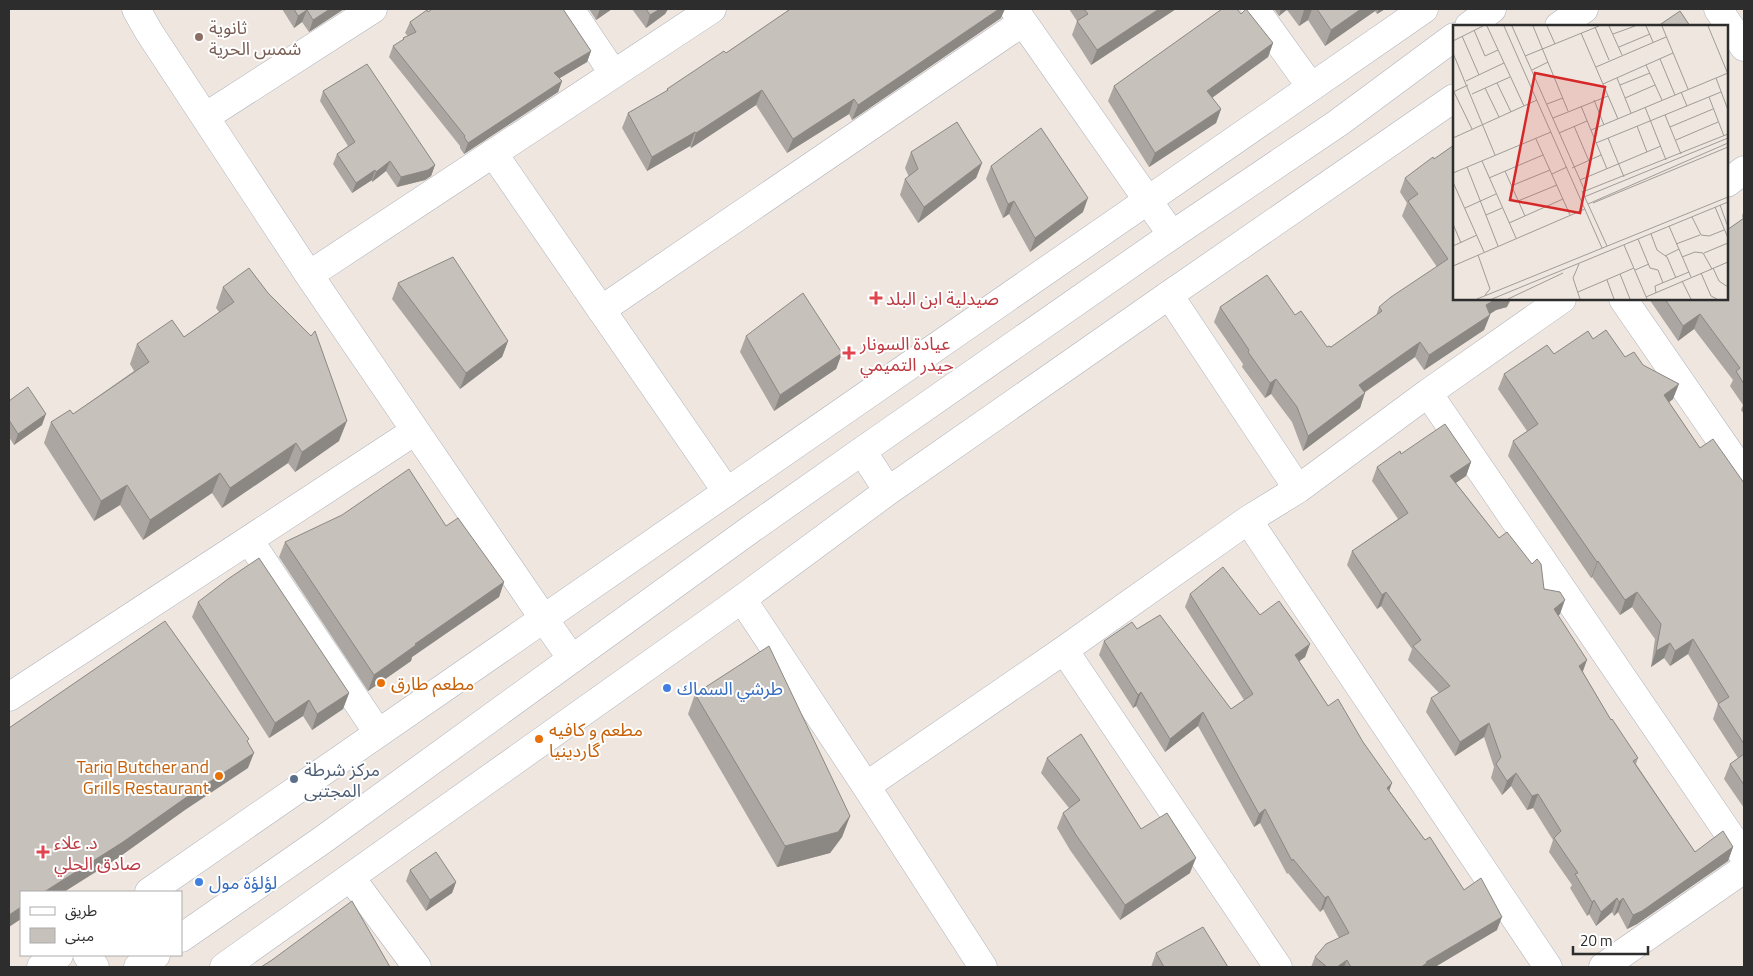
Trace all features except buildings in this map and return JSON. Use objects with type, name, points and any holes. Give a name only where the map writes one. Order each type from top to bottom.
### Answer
[{"type":"street","points":[[136,9],[149,32],[309,275],[572,659]]},
{"type":"street","points":[[205,117],[373,9]]},
{"type":"street","points":[[570,9],[614,73]]},
{"type":"street","points":[[309,275],[712,9]]},
{"type":"street","points":[[1256,9],[1311,87]]},
{"type":"street","points":[[150,891],[1424,9]]},
{"type":"street","points":[[1469,25],[1492,9]]},
{"type":"street","points":[[1560,25],[1584,9]]},
{"type":"street","points":[[1718,9],[1744,47]]},
{"type":"street","points":[[601,310],[1018,15],[1172,235]]},
{"type":"street","points":[[182,937],[321,841],[862,451],[1172,235],[1338,123],[1453,38]]},
{"type":"street","points":[[224,967],[742,599],[888,491],[1453,99]]},
{"type":"street","points":[[493,153],[727,492]]},
{"type":"street","points":[[1728,181],[1744,170]]},
{"type":"street","points":[[1169,295],[1298,489]]},
{"type":"street","points":[[866,786],[1064,650],[1248,520],[1298,489],[1428,393],[1561,300]]},
{"type":"street","points":[[1623,300],[1744,474]]},
{"type":"street","points":[[1428,393],[1744,856]]},
{"type":"street","points":[[9,697],[415,431]]},
{"type":"street","points":[[862,451],[888,491]]},
{"type":"street","points":[[1248,520],[1548,967]]},
{"type":"street","points":[[249,540],[378,734]]},
{"type":"street","points":[[742,599],[983,967]]},
{"type":"street","points":[[1064,650],[1278,967]]},
{"type":"street","points":[[1603,967],[1744,869]]},
{"type":"street","points":[[351,878],[417,967]]},
{"type":"street","points":[[41,967],[58,956]]},
{"type":"street","points":[[88,956],[95,967]]},
{"type":"street","points":[[138,967],[154,956]]},
{"type":"place","name":"ثانوية شمس الحرية","points":[[199,37]]},
{"type":"place","name":"صيدلية ابن البلد","points":[[876,298]]},
{"type":"place","name":"عيادة السونار حيدر التميمي","points":[[849,353]]},
{"type":"place","name":"مطعم طارق","points":[[381,683]]},
{"type":"place","name":"طرشي السماك","points":[[667,688]]},
{"type":"place","name":"مطعم و كافيه گاردينيا","points":[[539,739]]},
{"type":"place","name":"Tariq Butcher and Grills Restaurant","points":[[219,776]]},
{"type":"place","name":"مركز شرطة المجتبى","points":[[294,779]]},
{"type":"place","name":"د. علاء صادق الحلي","points":[[43,852]]},
{"type":"place","name":"لؤلؤة مول","points":[[199,882]]}]
